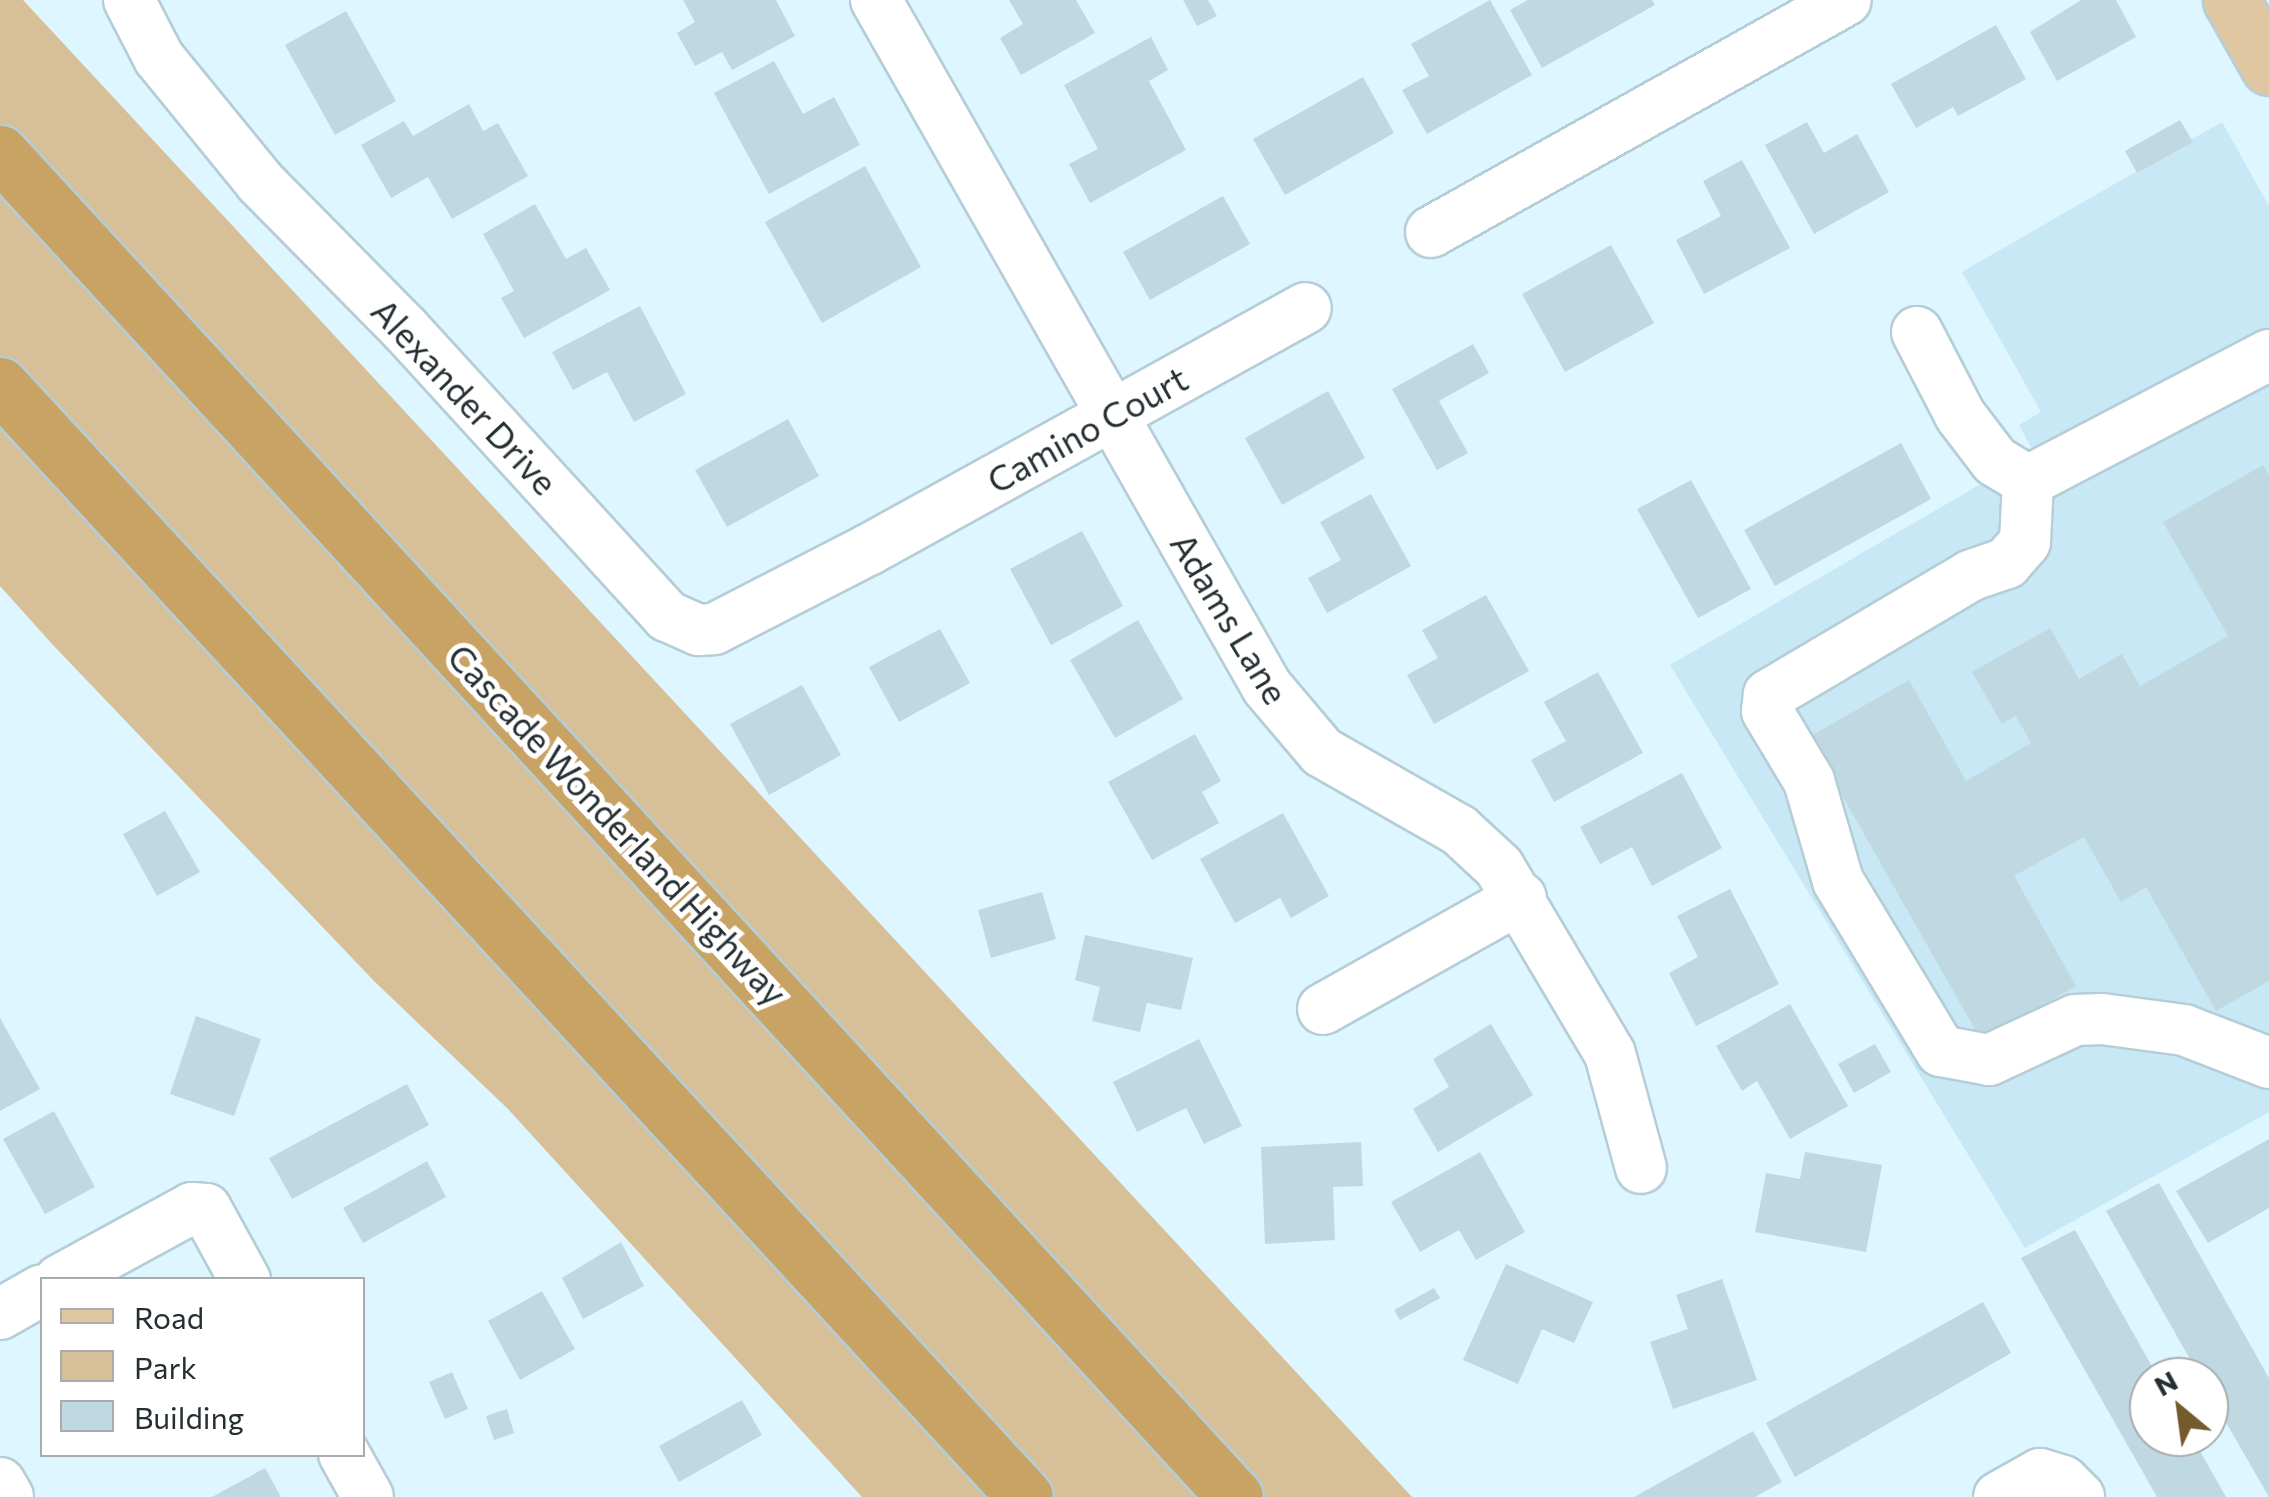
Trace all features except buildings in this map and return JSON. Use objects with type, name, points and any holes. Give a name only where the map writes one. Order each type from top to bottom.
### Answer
[{"type":"highway","name":"Cascade Wonderland Highway","points":[[0,152],[1235,1497]]},
{"type":"highway","points":[[0,386],[1025,1497]]},
{"type":"main road","points":[[2231,0],[2269,67]]},
{"type":"street","name":"Alexander Drive","points":[[129,0],[160,58],[260,182],[405,328],[667,616],[714,630],[868,550]]},
{"type":"street","name":"Adams Lane","points":[[876,0],[1267,687],[1304,736],[1459,830],[1521,898],[1610,1054],[1642,1168]]},
{"type":"street","points":[[1431,232],[1846,0]]},
{"type":"street","name":"Camino Court","points":[[868,550],[1306,308]]},
{"type":"street","points":[[1917,332],[1960,415],[1995,461],[2028,481]]},
{"type":"street","points":[[2028,481],[2269,355]]},
{"type":"street","points":[[2028,481],[2025,542],[2006,563],[1970,576],[1768,695],[1768,710],[1824,816],[1838,881],[1942,1051],[1990,1060],[2074,1020],[2102,1019],[2184,1030],[2269,1063]]},
{"type":"street","points":[[1323,1008],[1521,898]]},
{"type":"street","points":[[65,1277],[183,1210],[206,1209],[243,1277]]},
{"type":"street","points":[[346,1457],[368,1497]]},
{"type":"street","points":[[1999,1497],[2040,1474],[2063,1481],[2079,1497]]},
{"type":"street","points":[[0,1483],[8,1497]]},
{"type":"shaded area","points":[[2222,122],[2269,206],[2269,1112],[2025,1248],[1670,665],[2034,453],[2019,425],[2041,412],[1962,272]]},
{"type":"green space","points":[[0,0],[23,0],[1412,1497],[862,1497],[507,1108],[375,982],[53,645],[0,586]]}]
